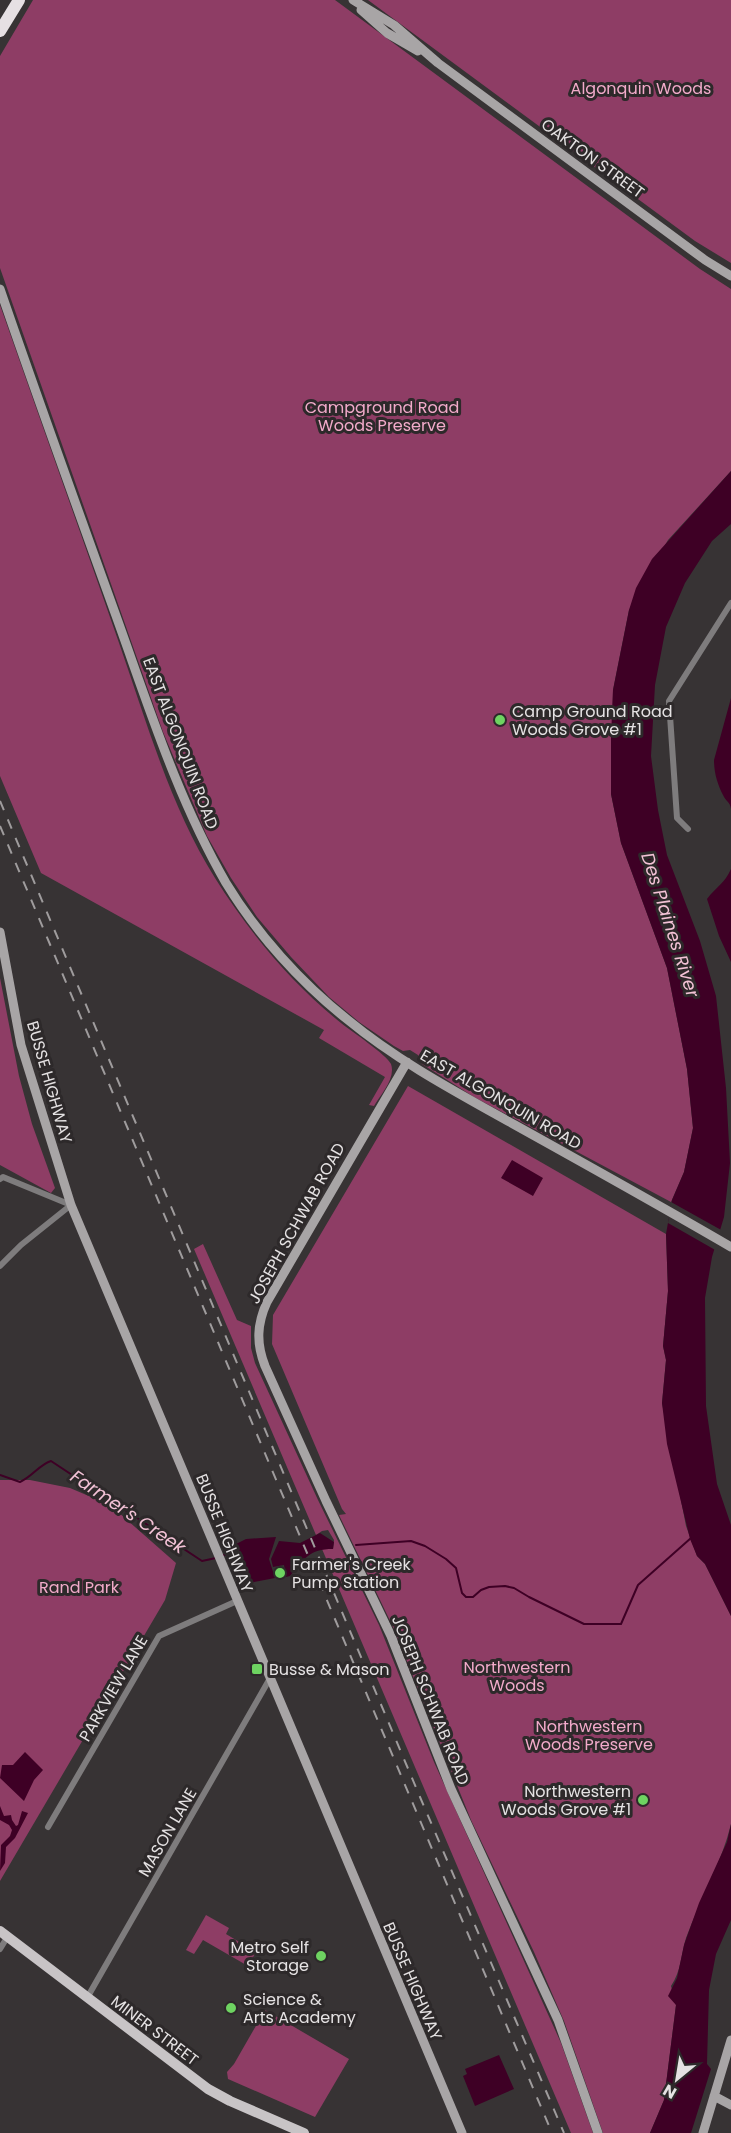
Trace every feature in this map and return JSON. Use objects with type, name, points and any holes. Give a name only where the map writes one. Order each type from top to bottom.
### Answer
[{"type":"highway","points":[[0,31],[18,0]]},
{"type":"main road","name":"OAKTON STREET","points":[[352,0],[394,25],[438,63],[705,260],[731,276]]},
{"type":"main road","name":"EAST ALGONQUIN ROAD","points":[[0,289],[50,436],[171,770],[203,841],[242,906],[286,962],[313,990],[346,1019],[407,1062],[727,1244]]},
{"type":"main road","name":"BUSSE HIGHWAY","points":[[0,932],[21,1045],[71,1205],[269,1680],[462,2133]]},
{"type":"main road","name":"JOSEPH SCHWAB ROAD","points":[[407,1062],[267,1302],[259,1325],[259,1345],[265,1366],[326,1501],[391,1636],[451,1789],[558,2020],[598,2133]]},
{"type":"main road","name":"MINER STREET","points":[[4,1933],[208,2089],[304,2133]]},
{"type":"main road","points":[[703,2133],[731,2040]]},
{"type":"main road","points":[[714,2096],[731,2104]]},
{"type":"street","points":[[688,829],[676,818],[669,701],[731,603]]},
{"type":"street","points":[[0,1179],[3,1177],[71,1205],[21,1245],[0,1266]]},
{"type":"street","name":"PARKVIEW LANE","points":[[48,1827],[159,1636],[237,1601]]},
{"type":"street","name":"MASON LANE","points":[[87,1998],[269,1680]]},
{"type":"street","points":[[0,1949],[4,1933]]},
{"type":"green space","name":"Campground Road Woods Preserve","points":[[33,0],[335,0],[700,269],[731,289],[731,471],[668,540],[629,610],[613,690],[611,794],[621,843],[667,968],[687,1069],[693,1128],[684,1172],[671,1202],[474,1097],[422,1064],[418,1055],[410,1050],[403,1051],[394,1046],[359,1022],[329,997],[257,917],[207,836],[163,732],[0,268],[0,56]]},
{"type":"green space","name":"Algonquin Woods","points":[[368,0],[731,0],[731,263],[695,241]]},
{"type":"green space","points":[[0,305],[149,731],[185,822],[215,878],[242,918],[272,956],[323,1008],[376,1049],[391,1064],[390,1080],[374,1106],[369,1105],[385,1077],[319,1038],[324,1030],[41,873],[0,776]]},
{"type":"green space","points":[[0,978],[19,1076],[32,1124],[55,1188],[51,1193],[0,1165]]},
{"type":"green space","points":[[408,1086],[666,1234],[668,1291],[663,1346],[666,1360],[662,1403],[686,1526],[697,1556],[705,1564],[731,1616],[731,1824],[722,1852],[686,1938],[679,1969],[671,1986],[676,2005],[664,2100],[650,2133],[603,2133],[564,2021],[471,1820],[394,1629],[339,1515],[346,1514],[272,1344],[273,1315]]},
{"type":"green space","points":[[203,1244],[237,1320],[251,1326],[251,1348],[255,1363],[379,1625],[434,1762],[561,2043],[593,2133],[571,2133],[322,1549],[333,1549],[334,1540],[328,1530],[316,1535],[194,1249]]},
{"type":"green space","name":"Rand Park","points":[[0,1480],[30,1480],[70,1488],[110,1505],[176,1563],[165,1600],[0,1881]]},
{"type":"green space","points":[[206,1915],[229,1928],[226,1934],[256,1952],[248,1966],[203,1940],[194,1954],[186,1950]]},
{"type":"green space","points":[[265,2010],[349,2059],[315,2117],[228,2079],[227,2072]]},
{"type":"water","name":"Des Plaines River","points":[[731,471],[731,524],[712,541],[685,583],[666,627],[655,685],[651,756],[667,855],[700,941],[716,996],[726,1088],[730,1163],[724,1217],[712,1257],[705,1298],[706,1406],[717,1484],[731,1525],[731,1616],[705,1564],[697,1556],[690,1539],[667,1444],[662,1403],[666,1360],[663,1346],[668,1291],[666,1234],[672,1200],[684,1172],[693,1128],[687,1069],[667,968],[621,843],[611,794],[611,737],[613,690],[629,610],[636,588],[652,559]]},
{"type":"water","points":[[731,698],[731,809],[718,783],[714,760]]},
{"type":"water","points":[[731,869],[731,962],[719,936],[707,899]]},
{"type":"water","points":[[512,1160],[543,1178],[533,1196],[501,1178]]},
{"type":"water","points":[[320,1533],[334,1542],[333,1549],[325,1549],[308,1556],[290,1576],[286,1577],[284,1565],[273,1567],[271,1559],[279,1541],[300,1543]]},
{"type":"water","points":[[276,1537],[269,1559],[275,1578],[249,1583],[245,1579],[232,1546],[246,1539]]},
{"type":"water","points":[[25,1752],[43,1770],[34,1780],[24,1801],[0,1778],[2,1765],[13,1765]]},
{"type":"water","points":[[0,1806],[4,1816],[11,1815],[16,1826],[22,1811],[28,1813],[15,1838],[6,1847],[5,1863],[0,1871],[1,1845],[10,1836],[12,1830],[9,1825],[0,1820]]},
{"type":"water","points":[[731,1824],[731,1920],[716,1954],[709,1990],[707,2064],[711,2069],[691,2133],[650,2133],[664,2100],[676,2005],[668,1996],[677,1978],[684,1945],[699,1903],[727,1842]]},
{"type":"water","points":[[499,2055],[514,2089],[475,2106],[463,2076],[467,2074],[465,2069]]},
{"type":"pier","points":[[671,1202],[723,1231],[717,1251],[668,1223]]},
{"type":"waterway","name":"Farmer's Creek","points":[[0,1475],[20,1482],[51,1461],[202,1561],[216,1558]]},
{"type":"waterway","name":"Farmer's Creek","points":[[356,1545],[411,1541],[425,1546],[456,1568],[462,1593],[466,1597],[473,1597],[489,1587],[505,1586],[514,1588],[584,1624],[621,1624],[638,1585],[691,1538]]},
{"type":"waterway","name":"Farmer's Creek","points":[[221,1556],[235,1551]]},
{"type":"railway","points":[[0,801],[564,2133]]},
{"type":"railway","points":[[0,826],[552,2133]]},
{"type":"place","name":"Camp Ground Road Woods Grove #1","points":[[500,720]]},
{"type":"place","name":"Farmer's Creek Pump Station","points":[[280,1573]]},
{"type":"place","name":"Busse & Mason","points":[[257,1669]]},
{"type":"place","name":"Northwestern Woods Grove #1","points":[[643,1800]]},
{"type":"place","name":"Metro Self Storage","points":[[321,1956]]},
{"type":"place","name":"Science & Arts Academy","points":[[231,2008]]},
{"type":"park label","name":"Northwestern Woods","points":[[517,1676]]},
{"type":"park label","name":"Northwestern Woods Preserve","points":[[589,1735]]}]
